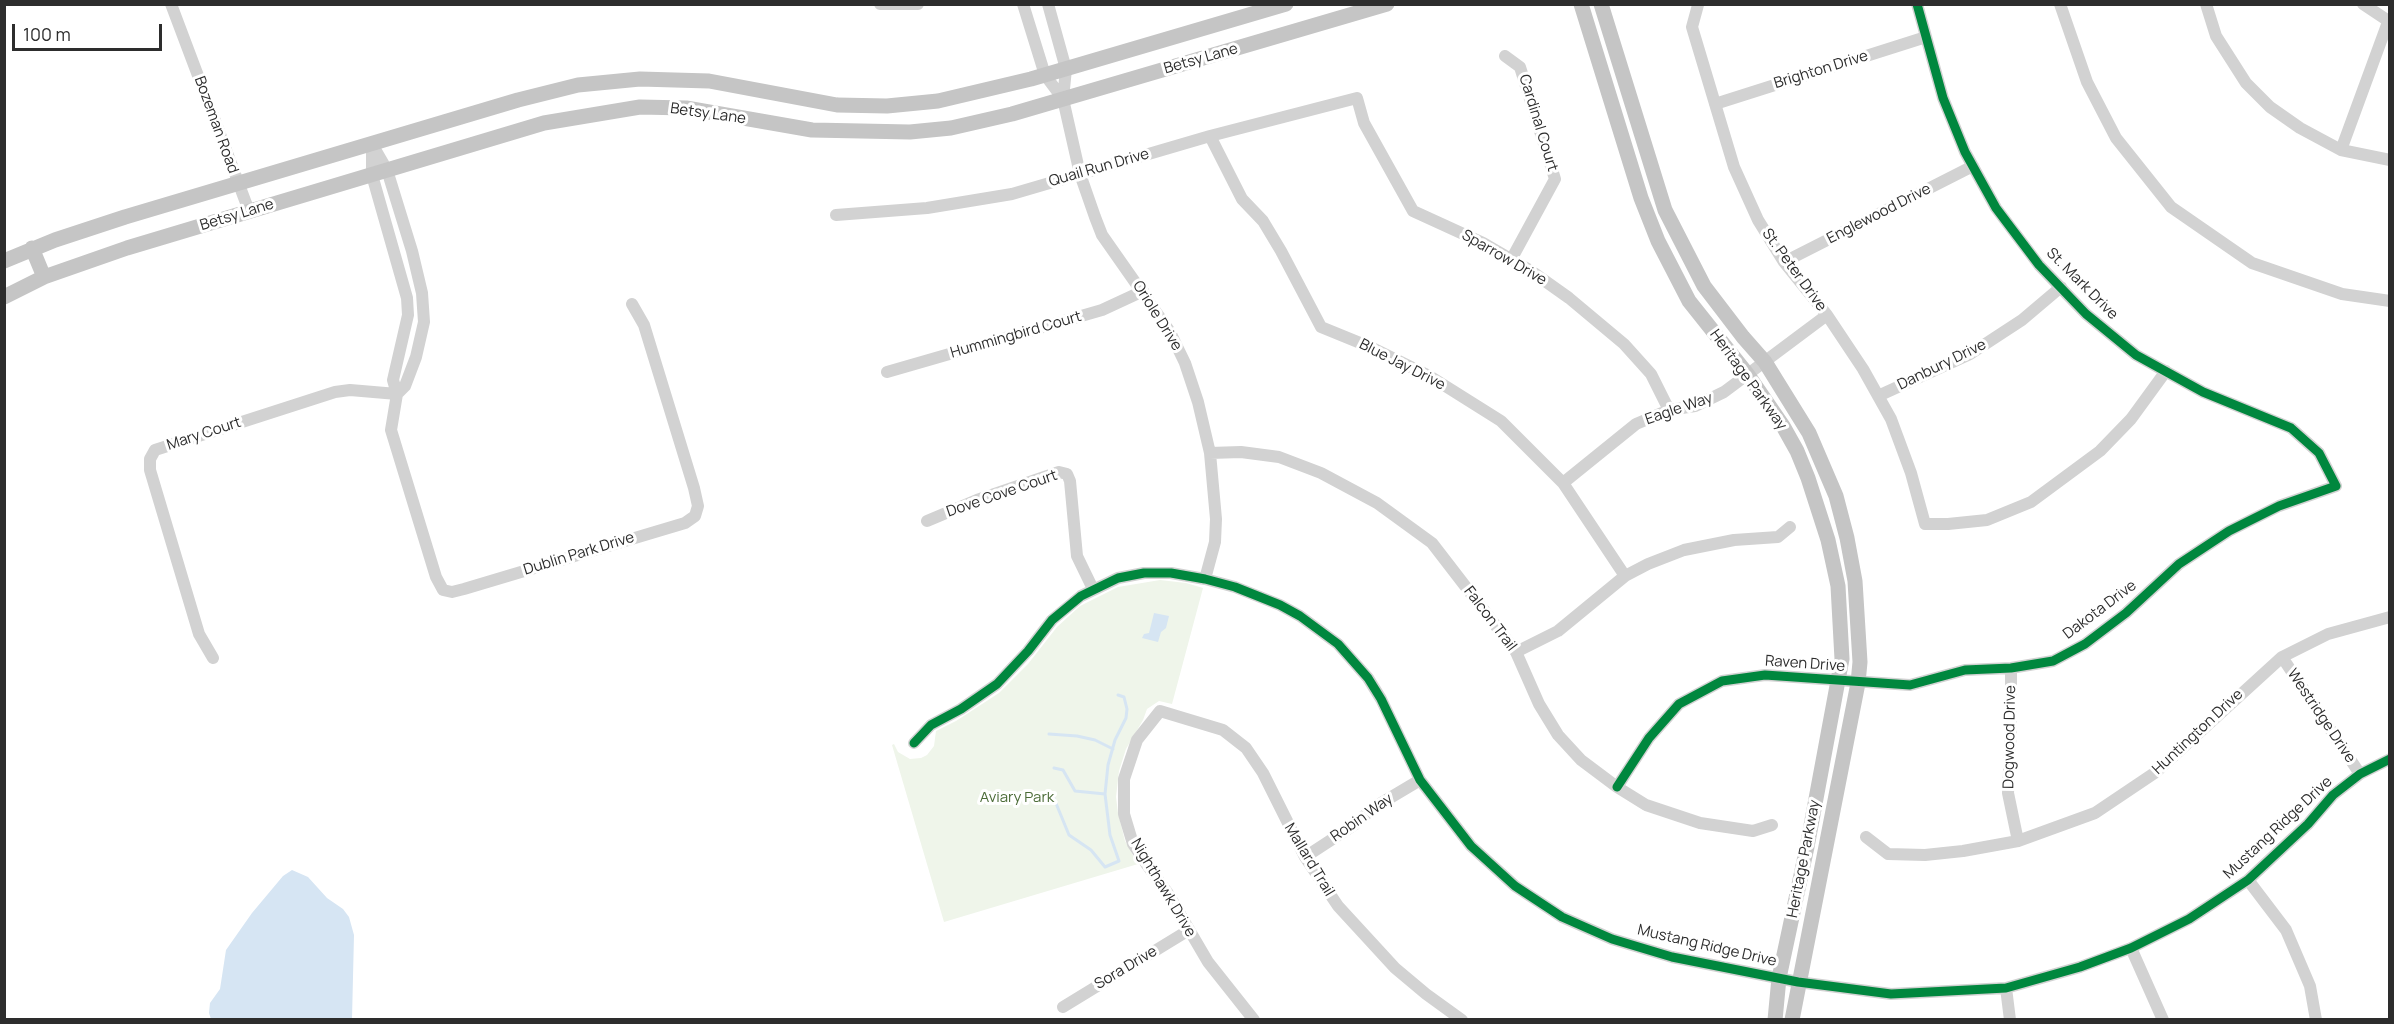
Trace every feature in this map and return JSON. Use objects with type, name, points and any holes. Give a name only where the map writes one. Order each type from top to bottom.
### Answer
[{"type":"main road","name":"Betsy Lane","points":[[4,261],[32,248],[125,217],[518,100],[578,85],[640,79],[709,81],[837,105],[887,106],[938,101],[1045,75],[1286,4]]},
{"type":"main road","name":"Betsy Lane","points":[[4,297],[44,277],[127,248],[544,123],[640,107],[686,108],[812,130],[889,132],[951,128],[1063,99],[1387,4]]},
{"type":"main road","name":"Heritage Parkway","points":[[1581,4],[1641,198],[1662,252],[1689,301],[1748,375],[1797,451],[1827,540],[1838,586],[1842,659],[1807,847],[1779,978],[1775,1020]]},
{"type":"main road","name":"Heritage Parkway","points":[[1601,4],[1665,210],[1704,286],[1765,362],[1809,433],[1836,496],[1848,538],[1856,581],[1860,662],[1858,683],[1792,1020]]},
{"type":"main road","points":[[32,248],[44,277]]},
{"type":"street","name":"Bozeman Road","points":[[171,4],[249,211]]},
{"type":"street","points":[[880,4],[918,4]]},
{"type":"street","name":"Oriole Drive","points":[[1023,4],[1045,75],[1063,99]]},
{"type":"street","name":"Oriole Drive","points":[[1048,4],[1066,69],[1063,99],[1080,174],[1102,235],[1170,332],[1185,363],[1198,402],[1210,453],[1216,519],[1215,542],[1205,579]]},
{"type":"street","name":"St. Peter Drive","points":[[1698,4],[1692,27],[1734,167],[1758,220],[1784,262],[1827,315],[1878,396],[1890,419],[1911,473],[1926,524],[1988,520],[2031,502],[2100,451],[2131,419],[2166,371]]},
{"type":"street","name":"St. Mark Drive","points":[[1917,4],[1943,98],[1973,166],[1996,208],[2039,265],[2086,314],[2136,354],[2203,392],[2291,428],[2319,453],[2336,486]]},
{"type":"street","points":[[2060,4],[2087,82],[2116,138],[2171,207],[2252,263],[2342,294],[2390,301]]},
{"type":"street","points":[[2206,4],[2216,36],[2246,83],[2270,107],[2341,150],[2390,160]]},
{"type":"street","points":[[2341,150],[2389,22],[2363,4]]},
{"type":"street","name":"Brighton Drive","points":[[1715,104],[1926,37]]},
{"type":"street","name":"Cardinal Court","points":[[1505,56],[1520,67],[1555,178],[1511,260]]},
{"type":"street","name":"Sparrow Drive","points":[[1357,98],[1364,123],[1413,211],[1442,223],[1511,260],[1569,298],[1624,344],[1651,374],[1669,410]]},
{"type":"street","name":"Quail Run Drive","points":[[836,215],[938,207],[1012,194],[1210,136],[1357,98]]},
{"type":"street","name":"Blue Jay Drive","points":[[1210,136],[1242,199],[1263,221],[1281,251],[1316,322],[1321,327],[1370,347],[1431,377],[1501,421],[1563,483],[1625,576]]},
{"type":"street","name":"Dublin Park Drive","points":[[372,144],[389,231],[402,276],[408,309],[403,342],[393,380],[397,394],[392,430],[436,577],[443,590],[452,592],[464,589],[685,523],[695,516],[698,506],[694,489],[644,325],[632,304]]},
{"type":"street","name":"Englewood Drive","points":[[1784,262],[1973,166]]},
{"type":"street","name":"Dublin Park Drive","points":[[379,173],[404,226],[422,293],[424,322],[416,357],[405,386],[397,394]]},
{"type":"street","points":[[389,231],[404,226]]},
{"type":"street","name":"Danbury Drive","points":[[1878,396],[1970,354],[2022,320],[2061,287]]},
{"type":"street","name":"Hummingbird Court","points":[[887,372],[1102,310],[1143,291]]},
{"type":"street","points":[[408,309],[423,310]]},
{"type":"street","name":"Eagle Way","points":[[1563,483],[1636,424],[1669,410],[1695,406],[1724,392],[1827,315]]},
{"type":"street","name":"Mary Court","points":[[213,658],[200,634],[150,470],[150,459],[156,450],[335,392],[350,390],[397,394]]},
{"type":"street","name":"Falcon Trail","points":[[1210,453],[1241,452],[1279,457],[1321,473],[1377,503],[1432,543],[1516,652],[1539,704],[1558,735],[1581,760],[1617,787],[1646,805],[1700,823],[1753,831],[1772,825]]},
{"type":"street","name":"Dove Cove Court","points":[[927,521],[977,500],[1049,475],[1059,472],[1067,474],[1070,481],[1077,556],[1093,589]]},
{"type":"street","name":"Dakota Drive","points":[[1858,683],[1910,685],[1965,670],[2011,668],[2053,661],[2085,644],[2126,613],[2179,564],[2229,531],[2278,506],[2336,486]]},
{"type":"street","points":[[1516,652],[1558,631],[1625,576],[1684,550],[1734,540],[1778,537],[1790,527]]},
{"type":"street","name":"Mustang Ridge Drive","points":[[914,743],[930,725],[961,709],[997,684],[1028,651],[1059,612],[1093,589],[1118,578],[1157,572],[1205,579],[1280,605],[1300,616],[1338,644],[1368,678],[1381,699],[1420,780],[1471,846],[1515,886],[1562,916],[1612,939],[1672,957],[1798,982],[1891,994],[2006,988],[2080,968],[2132,948],[2189,919],[2248,880],[2308,824],[2333,795],[2360,774],[2390,759]]},
{"type":"street","name":"Huntington Drive","points":[[1866,837],[1888,854],[1925,855],[2018,841],[2095,813],[2156,772],[2258,676],[2282,657],[2328,634],[2390,617]]},
{"type":"street","name":"Westridge Drive","points":[[2282,657],[2360,774]]},
{"type":"street","name":"Dogwood Drive","points":[[2011,668],[2008,793],[2018,841]]},
{"type":"street","name":"Raven Drive","points":[[1617,787],[1649,738],[1679,704],[1722,681],[1765,675],[1858,683]]},
{"type":"street","name":"Mallard Trail","points":[[1160,711],[1223,730],[1246,748],[1263,773],[1305,857],[1338,906],[1395,968],[1462,1020]]},
{"type":"street","name":"Nighthawk Drive","points":[[1160,711],[1137,740],[1124,778],[1124,814],[1133,844],[1167,892],[1208,962],[1254,1020]]},
{"type":"street","name":"Robin Way","points":[[1305,857],[1354,825],[1373,808],[1420,780]]},
{"type":"street","points":[[2248,880],[2286,930],[2310,986],[2316,1020]]},
{"type":"street","name":"Sora Drive","points":[[1063,1006],[1189,930]]},
{"type":"street","points":[[2132,948],[2163,1020]]},
{"type":"street","points":[[2006,988],[2010,1020]]},
{"type":"green space","name":"Aviary Park","points":[[1160,580],[1186,583],[1203,588],[1172,704],[1159,701],[1147,709],[1126,749],[1119,771],[1116,797],[1118,813],[1125,841],[1138,864],[944,922],[892,745],[894,744],[898,752],[910,759],[927,755],[934,746],[936,731],[999,693],[1028,664],[1057,627],[1080,606],[1118,587]]},
{"type":"water","points":[[1154,613],[1169,616],[1166,628],[1161,632],[1158,642],[1142,638],[1144,634],[1149,633]]},
{"type":"water","points":[[292,870],[308,877],[349,917],[354,935],[352,1019],[211,1019],[210,1003],[220,989],[226,950],[252,913],[283,876]]},
{"type":"waterway","points":[[1053,796],[1069,835],[1091,850],[1105,867],[1119,861],[1110,835],[1105,794],[1108,765],[1115,740],[1126,718],[1127,709],[1124,697],[1118,695]]},
{"type":"waterway","points":[[1049,734],[1095,740],[1113,749]]},
{"type":"waterway","points":[[1054,768],[1063,770],[1075,791],[1105,794]]},
{"type":"cycle path","points":[[1617,787],[1649,738],[1679,704],[1722,681],[1765,675],[1910,685],[1965,670],[2011,668],[2053,661],[2085,644],[2126,613],[2179,564],[2229,531],[2279,506],[2336,486],[2319,453],[2291,428],[2203,392],[2136,355],[2086,314],[2039,265],[1996,208],[1965,152],[1943,98],[1917,4]]},
{"type":"cycle path","points":[[914,743],[931,725],[961,709],[997,684],[1028,651],[1052,620],[1081,596],[1118,578],[1144,573],[1171,573],[1205,579],[1235,587],[1280,605],[1300,616],[1338,644],[1368,678],[1381,699],[1420,780],[1471,846],[1515,886],[1562,917],[1612,939],[1672,957],[1798,982],[1891,994],[2006,988],[2080,967],[2131,948],[2189,919],[2248,880],[2308,824],[2333,795],[2360,774],[2390,759]]}]
